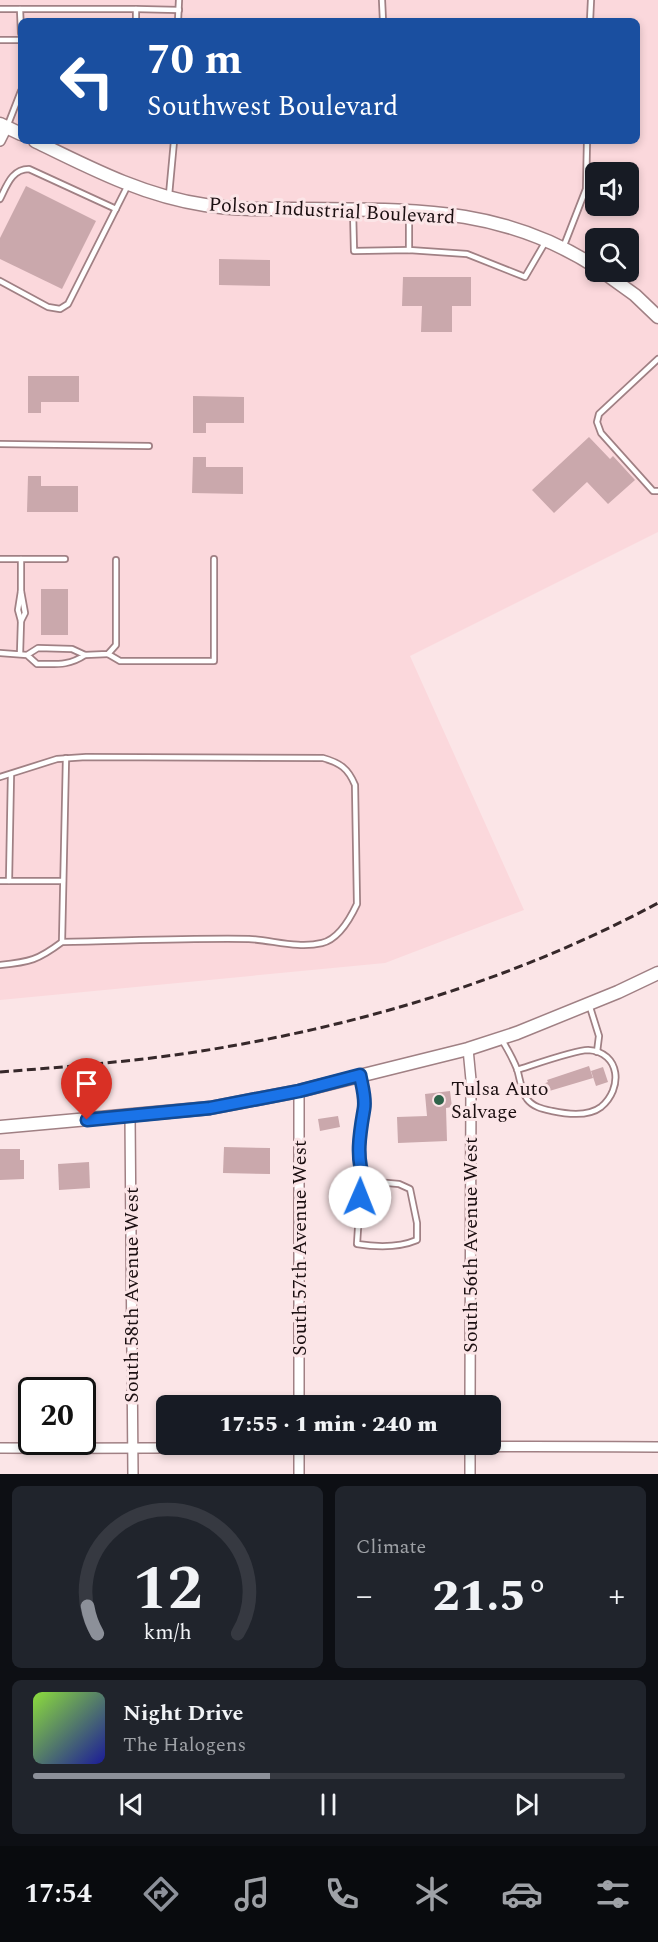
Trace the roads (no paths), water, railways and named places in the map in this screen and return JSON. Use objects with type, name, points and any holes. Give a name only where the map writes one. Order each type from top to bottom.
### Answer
[{"type":"street","points":[[0,141],[3,125],[18,132]]},
{"type":"street","name":"Polson Industrial Boulevard","points":[[41,144],[128,185],[169,198],[227,208],[409,210],[455,214],[503,225],[546,240],[585,261]]},
{"type":"street","points":[[616,282],[658,317]]},
{"type":"street","points":[[0,1127],[210,1108],[299,1091],[468,1049],[589,1004],[658,972]]},
{"type":"street","name":"South 56th Avenue West","points":[[468,1049],[471,1080],[470,1395]]},
{"type":"street","name":"South 57th Avenue West","points":[[299,1091],[299,1395]]},
{"type":"street","name":"South 58th Avenue West","points":[[130,1116],[133,1474]]},
{"type":"street","points":[[501,1445],[658,1447]]},
{"type":"street","points":[[0,1448],[156,1448]]},
{"type":"street","points":[[299,1455],[299,1474]]},
{"type":"street","points":[[470,1455],[470,1474]]},
{"type":"lane","points":[[178,18],[179,0]]},
{"type":"lane","points":[[382,0],[383,18]]},
{"type":"lane","points":[[590,18],[591,0]]},
{"type":"lane","points":[[0,9],[179,10]]},
{"type":"lane","points":[[20,9],[20,18]]},
{"type":"lane","points":[[136,9],[136,18]]},
{"type":"lane","points":[[0,40],[18,40]]},
{"type":"lane","points":[[3,125],[18,97]]},
{"type":"lane","points":[[169,198],[174,144]]},
{"type":"lane","points":[[563,248],[586,189],[587,144]]},
{"type":"lane","points":[[0,199],[14,174],[17,171],[29,169],[116,209]]},
{"type":"lane","points":[[0,281],[48,307],[60,309],[68,304],[128,185]]},
{"type":"lane","points":[[354,210],[354,251],[409,250],[467,254],[525,277],[546,240]]},
{"type":"lane","points":[[409,210],[409,250]]},
{"type":"lane","points":[[658,359],[599,414],[597,422],[601,434],[653,491],[658,491]]},
{"type":"lane","points":[[0,444],[149,446]]},
{"type":"lane","points":[[0,559],[65,559]]},
{"type":"lane","points":[[21,559],[21,591],[25,613],[21,621],[21,654]]},
{"type":"lane","points":[[27,655],[39,648],[72,649],[85,655],[108,654],[120,661],[214,661],[213,559]]},
{"type":"lane","points":[[108,654],[116,645],[116,560]]},
{"type":"lane","points":[[0,653],[27,655],[37,664],[74,663],[85,655]]},
{"type":"lane","points":[[0,777],[57,759],[86,756],[323,758],[334,761],[350,772],[355,785],[357,904],[349,920],[336,935],[323,943],[299,945],[250,939],[62,942],[43,956],[27,963],[0,965]]},
{"type":"lane","points":[[62,942],[66,758]]},
{"type":"lane","points":[[9,881],[11,774]]},
{"type":"lane","points":[[0,881],[63,881]]},
{"type":"lane","points":[[589,1004],[598,1036],[597,1052]]},
{"type":"lane","points":[[501,1038],[517,1070],[527,1099],[538,1107],[559,1113],[590,1112],[600,1107],[608,1098],[616,1080],[614,1065],[605,1054],[588,1050],[517,1070]]},
{"type":"lane","points":[[360,1075],[364,1107],[360,1122],[361,1172],[365,1181],[360,1197],[357,1244],[405,1245],[417,1240],[417,1223],[410,1189],[399,1184],[365,1181]]},
{"type":"railway","points":[[0,1072],[119,1062],[189,1053],[250,1043],[371,1015],[430,998],[546,956],[658,903]]},
{"type":"place","name":"Tulsa Auto Salvage","points":[[439,1100]]}]
